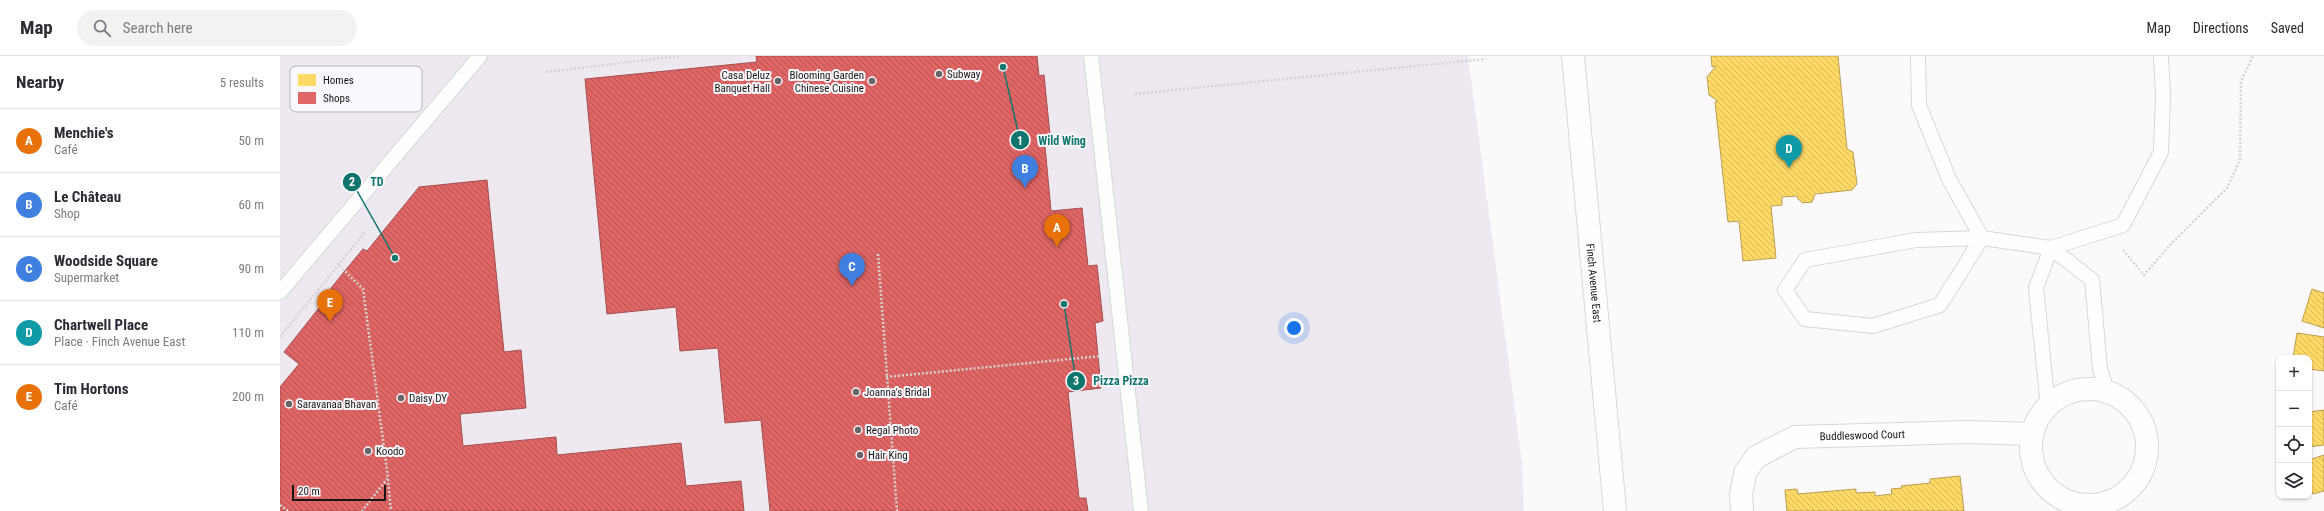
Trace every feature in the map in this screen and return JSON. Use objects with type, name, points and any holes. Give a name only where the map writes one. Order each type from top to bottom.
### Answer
[{"type":"street","name":"Finch Avenue East","points":[[1573,56],[1615,511]]},
{"type":"street","points":[[2091,389],[2107,391],[2124,400],[2137,414],[2146,432],[2147,452],[2143,471],[2132,487],[2117,499],[2098,505],[2078,508],[2061,499],[2046,487],[2036,472],[2031,453],[2032,434],[2038,420],[2048,407],[2060,397],[2075,391],[2091,389]]},
{"type":"street","name":"Buddleswood Court","points":[[1742,511],[1741,495],[1745,473],[1756,457],[1795,437],[1968,432],[2032,434]]},
{"type":"lane","points":[[280,292],[480,56]]},
{"type":"lane","points":[[1091,56],[1141,511]]},
{"type":"lane","points":[[1918,56],[1919,105],[1949,179],[1982,238]]},
{"type":"lane","points":[[1982,238],[1940,305],[1873,326],[1805,319],[1786,290],[1805,260],[1916,240],[1982,238],[2051,248],[2123,225],[2161,152],[2164,96],[2161,56]]},
{"type":"lane","points":[[2051,248],[2092,280],[2100,369],[2107,391]]},
{"type":"lane","points":[[2048,407],[2036,288],[2051,248]]},
{"type":"path","points":[[546,72],[681,56]]},
{"type":"path","points":[[2106,230],[2144,276],[2170,245],[2227,188],[2240,160],[2241,81],[2253,56]]},
{"type":"path","points":[[1135,94],[1486,59]]},
{"type":"path","points":[[280,337],[368,228]]},
{"type":"path","points":[[317,248],[338,264],[344,272],[363,289],[391,511]]},
{"type":"path","points":[[878,254],[897,511]]},
{"type":"path","points":[[886,377],[1098,357],[1124,352]]},
{"type":"path","points":[[362,511],[388,478]]},
{"type":"path","points":[[280,505],[288,511]]},
{"type":"shaded area","points":[[280,56],[1468,56],[1522,462],[1524,511],[280,511]]},
{"type":"building: Homes","points":[[1711,56],[1838,56],[1847,149],[1853,152],[1857,184],[1852,190],[1815,194],[1812,202],[1803,203],[1797,196],[1782,197],[1782,205],[1771,206],[1776,258],[1743,261],[1739,221],[1728,222],[1715,102],[1718,101],[1709,95],[1707,77],[1716,66],[1712,67]]},
{"type":"building: Homes","points":[[2312,289],[2324,293],[2324,328],[2302,321]]},
{"type":"building: Homes","points":[[2297,333],[2324,337],[2324,371],[2312,369],[2312,355],[2293,355]]},
{"type":"building: Homes","points":[[2324,410],[2324,445],[2312,447],[2312,412]]},
{"type":"building: Homes","points":[[2324,455],[2324,491],[2313,494],[2312,491],[2312,459]]},
{"type":"building: Homes","points":[[1960,476],[1964,511],[1787,511],[1785,490],[1797,489],[1798,494],[1856,489],[1856,493],[1875,492],[1875,496],[1892,494],[1891,489],[1902,488],[1901,486],[1930,483],[1930,479]]},
{"type":"building: Shops","points":[[756,56],[1037,56],[1039,76],[1044,75],[1050,135],[1044,135],[1051,211],[1082,208],[1088,266],[1097,265],[1103,321],[1095,323],[1101,388],[1068,392],[1079,498],[1086,498],[1088,511],[770,511],[761,420],[725,423],[718,348],[680,351],[676,307],[607,314],[585,79],[757,62]]},
{"type":"building: Shops","points":[[487,180],[504,352],[521,350],[526,408],[460,414],[463,446],[556,437],[557,455],[681,443],[686,486],[741,481],[744,511],[280,511],[280,387],[299,364],[284,352],[330,294],[328,292],[344,272],[363,249],[367,251],[419,187]]},
{"type":"place","name":"Wild Wing","points":[[1003,67]]},
{"type":"place","name":"Subway","points":[[939,74]]},
{"type":"place","name":"Casa Deluz Banquet Hall","points":[[778,81]]},
{"type":"place","name":"Blooming Garden Chinese Cuisine","points":[[872,81]]},
{"type":"place","name":"Chartwell Place","points":[[1789,168]]},
{"type":"place","name":"Le Château","points":[[1025,188]]},
{"type":"place","name":"Menchie's","points":[[1057,247]]},
{"type":"place","name":"TD","points":[[395,258]]},
{"type":"place","name":"Woodside Square","points":[[852,286]]},
{"type":"place","name":"Pizza Pizza","points":[[1064,304]]},
{"type":"place","name":"Tim Hortons","points":[[330,322]]},
{"type":"place","name":"Joanna's Bridal","points":[[856,392]]},
{"type":"place","name":"Daisy DY","points":[[401,398]]},
{"type":"place","name":"Saravanaa Bhavan","points":[[289,404]]},
{"type":"place","name":"Regal Photo","points":[[858,430]]},
{"type":"place","name":"Koodo","points":[[368,451]]},
{"type":"place","name":"Hair King","points":[[860,455]]}]
